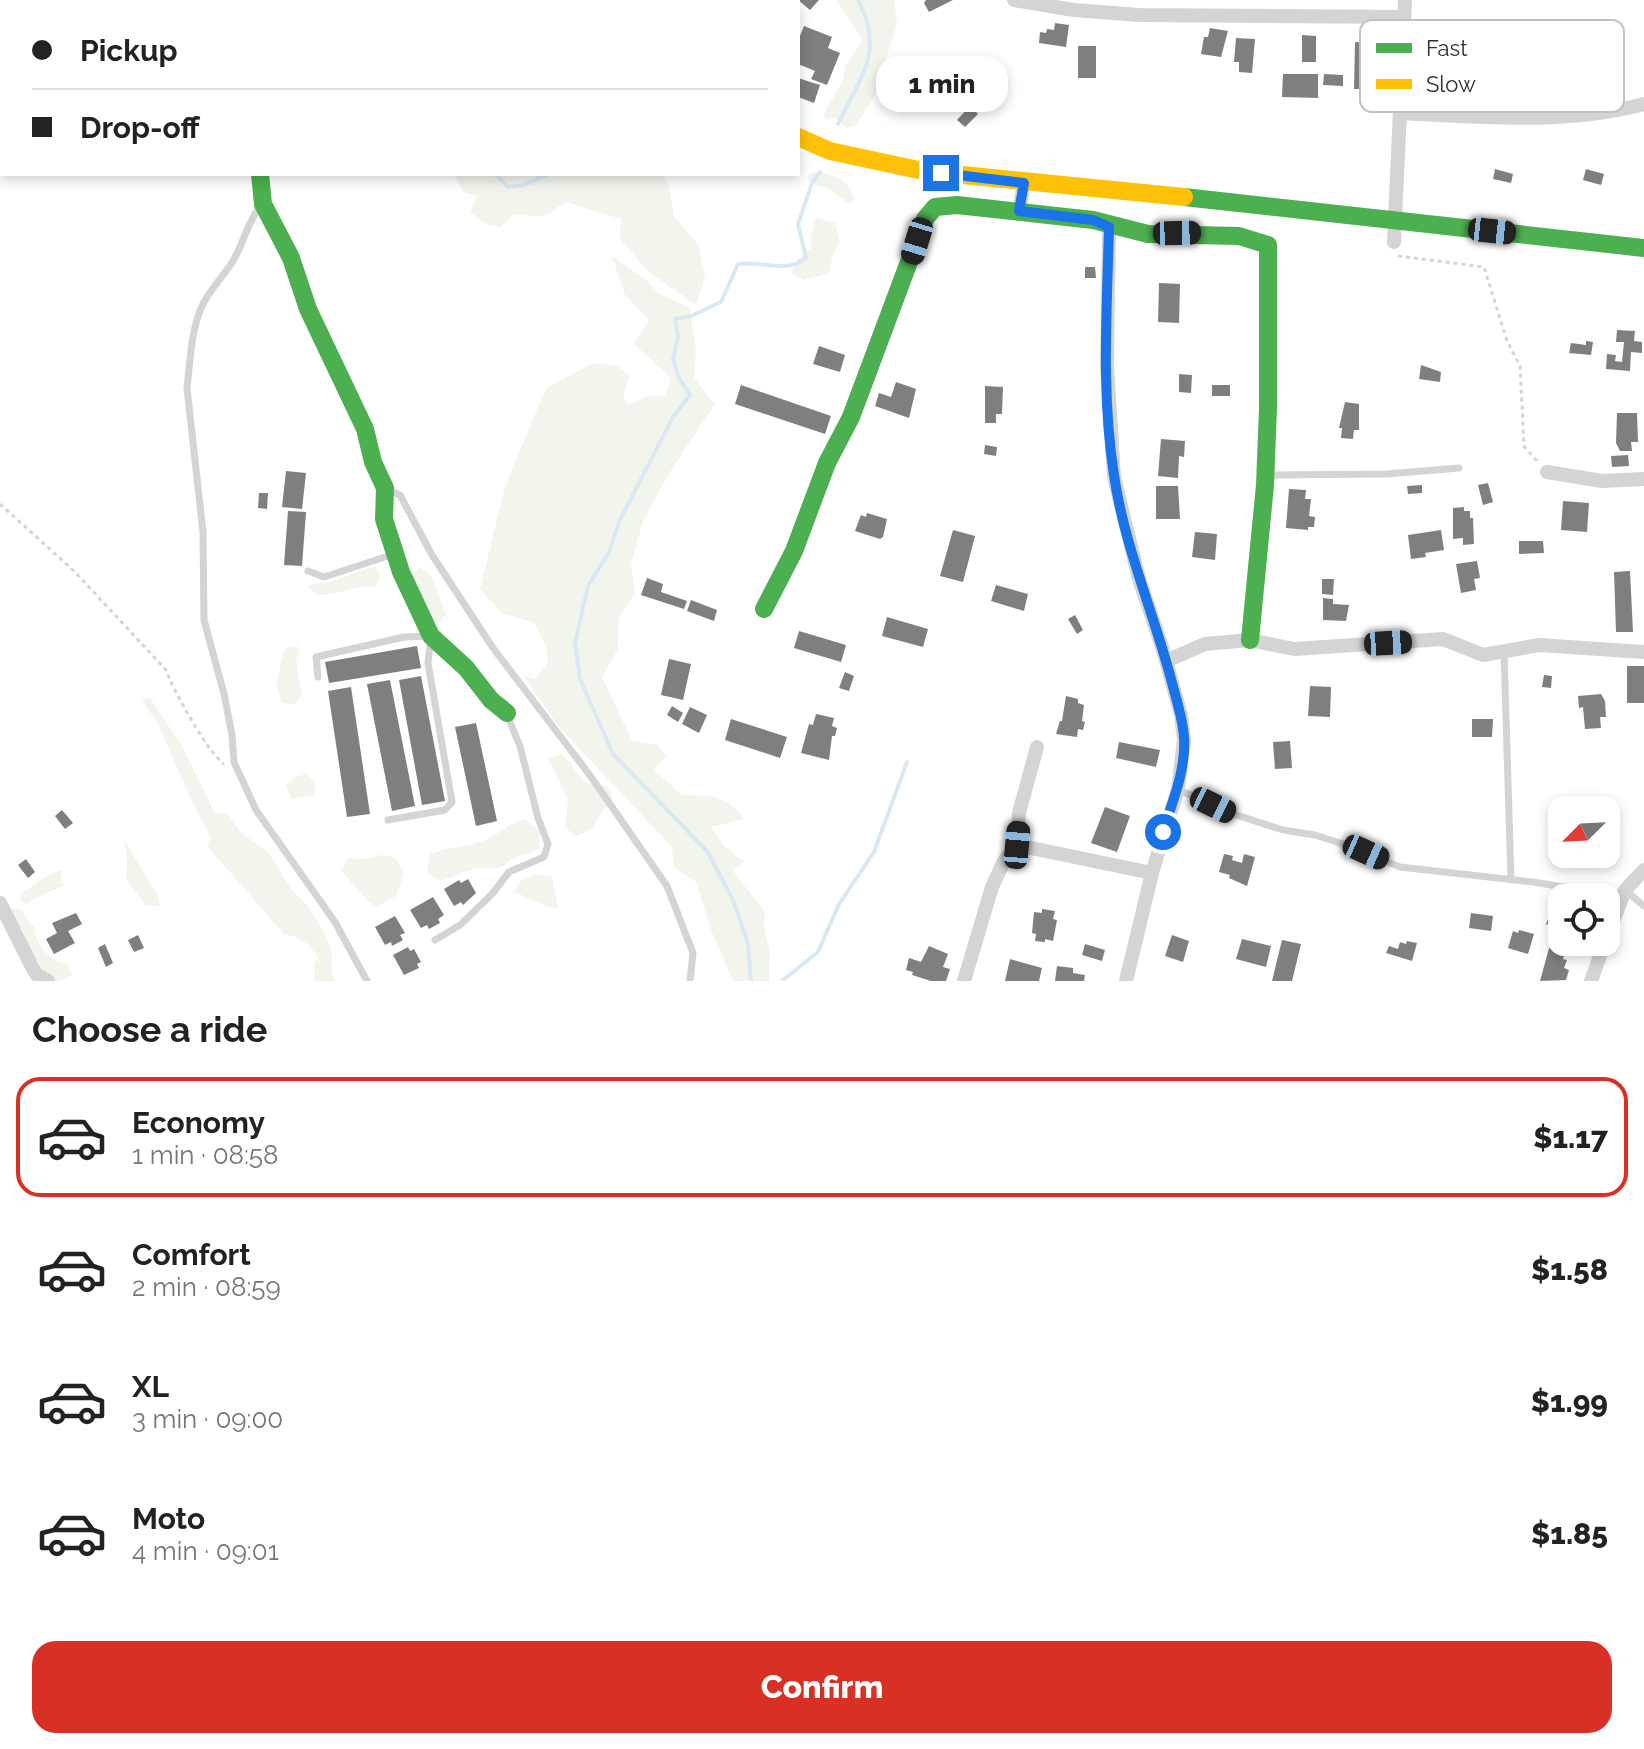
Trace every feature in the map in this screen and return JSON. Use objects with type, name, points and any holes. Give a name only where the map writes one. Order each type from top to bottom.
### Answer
[{"type":"street","points":[[1014,0],[1074,10],[1105,5],[1139,15],[1251,7],[1404,17]]},
{"type":"street","points":[[1404,20],[1405,0]]},
{"type":"street","points":[[1624,108],[1644,104]]},
{"type":"street","points":[[1394,242],[1401,113],[1524,119],[1599,112]]},
{"type":"street","points":[[800,138],[830,151],[867,161],[923,171],[1644,248]]},
{"type":"street","points":[[260,176],[263,204],[291,258],[308,309],[365,429],[373,462],[385,488],[384,519],[401,572],[431,636],[466,668],[491,700],[507,713]]},
{"type":"street","points":[[1019,211],[1024,183]]},
{"type":"street","points":[[764,609],[794,551],[827,463],[851,417],[925,219],[935,207],[957,205],[1093,220],[1109,227],[1149,234],[1205,233],[1257,240],[1268,245],[1265,475],[1250,640]]},
{"type":"street","points":[[1109,227],[1107,366],[1114,477],[1139,579],[1181,715],[1184,740],[1178,789],[1152,873],[1126,981]]},
{"type":"street","points":[[1547,472],[1602,481],[1644,479]]},
{"type":"street","points":[[1166,661],[1205,644],[1250,640],[1294,649],[1443,639],[1483,655],[1539,645],[1644,652]]},
{"type":"street","points":[[964,981],[992,887],[1004,861],[1017,845],[1019,813],[1037,747]]},
{"type":"street","points":[[1017,845],[1152,873]]},
{"type":"street","points":[[1620,902],[1644,870]]},
{"type":"street","points":[[0,903],[38,979]]},
{"type":"street","points":[[1591,981],[1600,956]]},
{"type":"lane","points":[[263,204],[252,216],[233,261],[202,307],[195,329],[187,388],[203,532],[204,620],[224,694],[234,762],[256,810],[335,922],[367,981]]},
{"type":"lane","points":[[1265,475],[1387,474],[1459,468]]},
{"type":"lane","points":[[385,488],[400,495],[432,555],[493,648],[589,774],[667,886],[693,953],[690,981]]},
{"type":"lane","points":[[308,571],[324,577],[396,553]]},
{"type":"lane","points":[[318,677],[316,657],[404,637],[431,636],[428,663],[452,802],[445,810],[388,820]]},
{"type":"lane","points":[[1504,651],[1511,880]]},
{"type":"lane","points":[[435,940],[460,925],[492,894],[509,872],[544,857],[548,844],[538,818],[520,746],[507,713]]},
{"type":"lane","points":[[1178,789],[1230,813],[1283,830],[1315,835],[1400,867],[1622,896],[1644,906]]},
{"type":"path","points":[[1394,242],[1394,255],[1484,267],[1507,341],[1520,366],[1524,446],[1547,472]]},
{"type":"path","points":[[0,504],[74,571],[166,670],[172,687],[209,750],[226,766],[234,762]]},
{"type":"shaded area","points":[[836,0],[894,0],[897,24],[882,71],[881,86],[855,126],[847,128],[835,118],[825,120],[824,114],[843,80],[845,66],[863,40]]},
{"type":"shaded area","points":[[813,172],[839,178],[849,187],[855,200],[848,203],[828,188],[819,187],[808,180]]},
{"type":"shaded area","points":[[455,176],[662,176],[668,184],[674,216],[699,246],[705,276],[696,305],[649,272],[620,239],[621,219],[566,202],[544,216],[514,215],[500,227],[487,225],[470,212],[477,196],[464,193]]},
{"type":"shaded area","points":[[816,218],[835,223],[840,241],[829,273],[804,280],[792,273],[797,260],[811,248]]},
{"type":"shaded area","points":[[612,256],[645,279],[659,294],[689,307],[696,350],[694,378],[715,404],[673,467],[643,521],[631,564],[635,594],[619,617],[618,649],[602,677],[632,741],[658,745],[666,756],[654,770],[682,795],[717,798],[731,805],[744,819],[711,827],[725,847],[744,862],[733,871],[765,912],[764,925],[770,954],[769,981],[733,981],[711,930],[696,882],[674,867],[672,847],[558,726],[524,676],[535,679],[548,663],[545,644],[534,623],[502,613],[480,589],[505,487],[546,388],[594,363],[617,366],[629,375],[623,398],[628,405],[646,397],[666,395],[671,378],[634,344],[649,320],[625,295]]},
{"type":"shaded area","points":[[375,567],[381,577],[375,587],[317,595],[308,586],[329,582]]},
{"type":"shaded area","points":[[420,567],[431,575],[446,615],[438,623],[428,618],[413,584],[412,574]]},
{"type":"shaded area","points":[[297,646],[300,652],[296,660],[302,695],[295,704],[282,703],[276,685],[282,657],[286,648]]},
{"type":"shaded area","points":[[150,698],[182,746],[215,813],[227,814],[241,833],[268,852],[292,890],[307,905],[331,948],[335,981],[314,981],[314,962],[319,959],[312,949],[300,939],[284,934],[207,846],[211,838],[157,722],[142,701]]},
{"type":"shaded area","points":[[562,754],[585,782],[608,787],[613,800],[602,811],[593,828],[576,837],[565,827],[568,800],[548,759]]},
{"type":"shaded area","points":[[306,774],[315,782],[315,795],[291,799],[286,785],[293,778]]},
{"type":"shaded area","points":[[525,819],[540,832],[539,849],[512,859],[500,868],[476,868],[440,881],[427,872],[430,854],[478,843]]},
{"type":"shaded area","points":[[124,840],[158,896],[160,906],[146,906],[126,879]]},
{"type":"shaded area","points":[[382,855],[396,858],[404,872],[397,895],[377,907],[341,871],[348,858],[367,859]]},
{"type":"shaded area","points":[[62,870],[61,882],[64,885],[27,904],[21,902],[20,894]]},
{"type":"shaded area","points":[[536,874],[552,877],[558,908],[514,892],[521,880]]},
{"type":"shaded area","points":[[11,909],[23,911],[30,924],[35,926],[37,939],[44,951],[67,964],[73,975],[62,981],[54,981],[43,970],[27,945],[25,934],[12,917]]},
{"type":"building","points":[[800,0],[819,0],[810,10],[800,2]]},
{"type":"building","points":[[926,0],[953,0],[929,12],[924,3]]},
{"type":"building","points":[[1055,23],[1069,25],[1066,47],[1039,43],[1040,32],[1054,30]]},
{"type":"building","points":[[804,26],[832,37],[828,48],[840,53],[827,85],[811,79],[815,71],[800,65],[800,36]]},
{"type":"building","points":[[1210,28],[1228,31],[1221,57],[1201,54],[1204,37],[1208,37]]},
{"type":"building","points":[[1302,35],[1316,36],[1316,62],[1302,62]]},
{"type":"building","points":[[1236,38],[1255,39],[1252,73],[1239,72],[1239,62],[1234,62]]},
{"type":"building","points":[[1355,42],[1360,42],[1360,89],[1354,89]]},
{"type":"building","points":[[1078,46],[1096,46],[1096,78],[1078,78]]},
{"type":"building","points":[[1283,74],[1318,74],[1318,98],[1282,97]]},
{"type":"building","points":[[1324,74],[1343,75],[1343,86],[1323,85]]},
{"type":"building","points":[[978,76],[1001,79],[1000,89],[977,86]]},
{"type":"building","points":[[800,79],[820,85],[814,103],[800,98]]},
{"type":"building","points":[[970,106],[978,114],[965,127],[957,120]]},
{"type":"building","points":[[1495,169],[1513,174],[1511,183],[1493,179]]},
{"type":"building","points":[[1586,169],[1604,174],[1601,185],[1583,180]]},
{"type":"building","points":[[1085,267],[1095,267],[1096,278],[1085,278]]},
{"type":"building","points":[[1159,283],[1180,284],[1179,323],[1158,322]]},
{"type":"building","points":[[1617,330],[1635,331],[1634,341],[1642,342],[1642,353],[1631,352],[1630,371],[1606,369],[1607,354],[1616,355],[1615,361],[1622,362],[1624,342],[1616,342]]},
{"type":"building","points":[[1586,341],[1593,342],[1591,355],[1569,353],[1571,343],[1586,345]]},
{"type":"building","points":[[819,346],[845,355],[840,372],[813,364]]},
{"type":"building","points":[[1421,365],[1441,372],[1440,382],[1419,379]]},
{"type":"building","points":[[1179,374],[1192,375],[1191,393],[1179,392]]},
{"type":"building","points":[[896,382],[916,389],[909,418],[875,406],[879,393],[891,397]]},
{"type":"building","points":[[741,385],[831,416],[825,434],[735,404]]},
{"type":"building","points":[[1212,385],[1230,385],[1230,396],[1212,396]]},
{"type":"building","points":[[985,386],[1003,387],[1002,414],[996,414],[996,423],[985,423]]},
{"type":"building","points":[[1345,402],[1359,404],[1359,430],[1354,430],[1353,439],[1341,438],[1342,428],[1339,428]]},
{"type":"building","points":[[1617,413],[1637,413],[1638,442],[1631,442],[1632,451],[1620,451],[1616,443]]},
{"type":"building","points":[[1161,439],[1185,441],[1184,457],[1179,456],[1178,478],[1158,476]]},
{"type":"building","points":[[985,445],[997,447],[996,456],[984,454]]},
{"type":"building","points":[[1628,455],[1629,466],[1612,467],[1611,456]]},
{"type":"building","points":[[286,471],[306,473],[302,509],[282,507]]},
{"type":"building","points":[[1488,483],[1493,502],[1483,505],[1478,485]]},
{"type":"building","points":[[1422,485],[1422,493],[1408,494],[1407,486]]},
{"type":"building","points":[[1156,486],[1178,486],[1180,519],[1156,519]]},
{"type":"building","points":[[1289,489],[1306,490],[1305,499],[1311,499],[1309,516],[1315,517],[1314,527],[1308,527],[1308,530],[1286,528]]},
{"type":"building","points":[[259,493],[268,493],[267,509],[258,508]]},
{"type":"building","points":[[1563,501],[1589,503],[1587,532],[1561,530]]},
{"type":"building","points":[[1464,507],[1464,511],[1470,511],[1470,518],[1473,518],[1474,544],[1463,545],[1463,538],[1453,539],[1453,508]]},
{"type":"building","points":[[288,511],[306,512],[302,566],[284,565]]},
{"type":"building","points":[[867,513],[887,519],[880,539],[855,531],[861,515],[866,517]]},
{"type":"building","points":[[953,530],[975,536],[963,582],[940,576]]},
{"type":"building","points":[[1441,530],[1444,550],[1411,559],[1408,535]]},
{"type":"building","points":[[1195,532],[1217,534],[1215,560],[1192,557]]},
{"type":"building","points":[[1519,541],[1543,541],[1544,553],[1519,554]]},
{"type":"building","points":[[1477,561],[1480,578],[1474,579],[1476,590],[1461,593],[1456,564]]},
{"type":"building","points":[[1630,571],[1633,632],[1616,632],[1614,572]]},
{"type":"building","points":[[647,578],[663,584],[661,592],[687,601],[684,609],[641,595]]},
{"type":"building","points":[[1322,579],[1334,579],[1333,595],[1322,594]]},
{"type":"building","points":[[996,585],[1028,594],[1024,611],[991,601]]},
{"type":"building","points":[[1323,598],[1333,599],[1333,604],[1349,605],[1346,621],[1323,620]]},
{"type":"building","points":[[691,600],[717,610],[714,621],[687,611]]},
{"type":"building","points":[[1075,615],[1083,630],[1077,634],[1068,619]]},
{"type":"building","points":[[887,617],[928,629],[923,647],[882,636]]},
{"type":"building","points":[[799,631],[846,645],[841,662],[794,648]]},
{"type":"building","points":[[417,646],[421,668],[329,683],[325,662]]},
{"type":"building","points":[[669,659],[691,664],[683,700],[661,695]]},
{"type":"building","points":[[1627,666],[1644,666],[1644,703],[1627,703]]},
{"type":"building","points":[[845,672],[854,676],[849,691],[839,688]]},
{"type":"building","points":[[1544,675],[1552,676],[1551,688],[1542,687]]},
{"type":"building","points":[[421,676],[445,801],[422,805],[399,680]]},
{"type":"building","points":[[390,680],[415,806],[392,811],[367,684]]},
{"type":"building","points":[[1310,686],[1331,687],[1330,717],[1308,716]]},
{"type":"building","points":[[351,687],[370,814],[347,817],[328,691]]},
{"type":"building","points":[[1601,694],[1605,701],[1606,717],[1600,717],[1601,728],[1585,729],[1583,707],[1579,708],[1578,696]]},
{"type":"building","points":[[1066,696],[1078,699],[1078,703],[1084,705],[1082,721],[1085,722],[1083,730],[1078,729],[1077,737],[1056,734],[1062,721]]},
{"type":"building","points":[[672,706],[683,713],[678,722],[667,715]]},
{"type":"building","points":[[690,707],[707,715],[699,733],[682,724]]},
{"type":"building","points":[[816,714],[834,718],[832,726],[837,728],[835,736],[832,736],[829,760],[801,753],[809,724],[813,725]]},
{"type":"building","points":[[731,719],[787,737],[780,758],[725,740]]},
{"type":"building","points":[[1472,719],[1493,719],[1492,737],[1472,737]]},
{"type":"building","points":[[476,723],[497,821],[476,826],[455,727]]},
{"type":"building","points":[[1290,741],[1292,768],[1275,769],[1273,742]]},
{"type":"building","points":[[1119,742],[1160,750],[1156,767],[1116,758]]},
{"type":"building","points":[[1105,807],[1130,816],[1117,852],[1091,843]]},
{"type":"building","points":[[62,810],[73,823],[65,829],[55,816]]},
{"type":"building","points":[[1224,854],[1242,863],[1244,854],[1255,857],[1247,886],[1219,872]]},
{"type":"building","points":[[26,859],[35,872],[28,878],[18,865]]},
{"type":"building","points":[[468,879],[476,893],[463,905],[461,902],[454,906],[444,889],[459,880],[461,883]]},
{"type":"building","points":[[433,897],[444,915],[438,919],[440,923],[429,929],[427,925],[421,928],[410,910]]},
{"type":"building","points":[[1042,909],[1055,911],[1053,919],[1057,920],[1053,941],[1035,941],[1036,934],[1032,933],[1034,912],[1042,913]]},
{"type":"building","points":[[76,913],[82,924],[68,931],[75,943],[54,954],[46,939],[57,933],[52,923]]},
{"type":"building","points":[[1471,913],[1493,916],[1491,931],[1469,928]]},
{"type":"building","points":[[395,916],[405,933],[400,935],[403,940],[392,946],[391,942],[385,945],[375,927]]},
{"type":"building","points":[[1519,930],[1534,934],[1528,954],[1508,948],[1513,931],[1518,933]]},
{"type":"building","points":[[138,935],[144,948],[134,952],[128,940]]},
{"type":"building","points":[[1172,935],[1189,941],[1183,962],[1165,956]]},
{"type":"building","points":[[1242,939],[1271,946],[1266,967],[1236,959]]},
{"type":"building","points":[[1282,940],[1301,944],[1292,981],[1272,981]]},
{"type":"building","points":[[1407,941],[1417,943],[1412,961],[1386,953],[1389,946],[1398,949],[1400,942],[1406,944]]},
{"type":"building","points":[[105,944],[113,963],[106,967],[98,948]]},
{"type":"building","points":[[1085,944],[1105,950],[1102,961],[1082,955]]},
{"type":"building","points":[[929,946],[948,954],[943,967],[950,969],[946,981],[931,981],[906,970],[909,958],[921,962]]},
{"type":"building","points":[[408,947],[410,951],[414,949],[421,962],[417,964],[419,968],[404,975],[393,955]]},
{"type":"building","points":[[1548,952],[1548,956],[1564,956],[1563,959],[1567,960],[1564,968],[1569,970],[1566,980],[1540,981]]},
{"type":"building","points":[[1010,959],[1042,968],[1039,981],[1005,981]]},
{"type":"building","points":[[1057,966],[1073,968],[1073,973],[1085,975],[1084,981],[1055,981]]},
{"type":"waterway","points":[[838,124],[861,79],[870,50],[866,18],[858,0]]},
{"type":"waterway","points":[[751,981],[748,944],[733,900],[707,851],[613,754],[580,679],[575,643],[588,586],[609,552],[619,522],[673,417],[690,395],[679,378],[673,359],[678,337],[675,319],[691,316],[721,302],[738,264],[790,266],[806,258],[798,224],[812,183],[820,172]]},
{"type":"waterway","points":[[497,176],[508,187],[524,185],[544,176]]},
{"type":"waterway","points":[[782,981],[818,952],[839,904],[874,852],[907,762]]},
{"type":"traffic: fast","points":[[260,176],[263,204],[291,258],[308,309],[365,429],[373,462],[385,488],[384,519],[401,572],[431,636],[466,668],[491,700],[507,713]]},
{"type":"traffic: fast","points":[[1184,197],[1644,248]]},
{"type":"traffic: fast","points":[[764,609],[794,551],[827,463],[851,417],[925,219],[935,207],[957,205],[1093,220],[1148,234],[1239,236],[1268,245],[1265,485],[1250,640]]},
{"type":"traffic: slow","points":[[800,138],[830,151],[923,171],[1184,197]]},
{"type":"route","points":[[941,173],[1024,183],[1019,211],[1093,220],[1109,227],[1107,366],[1114,477],[1139,579],[1181,715],[1184,740],[1178,789],[1163,832]]}]
